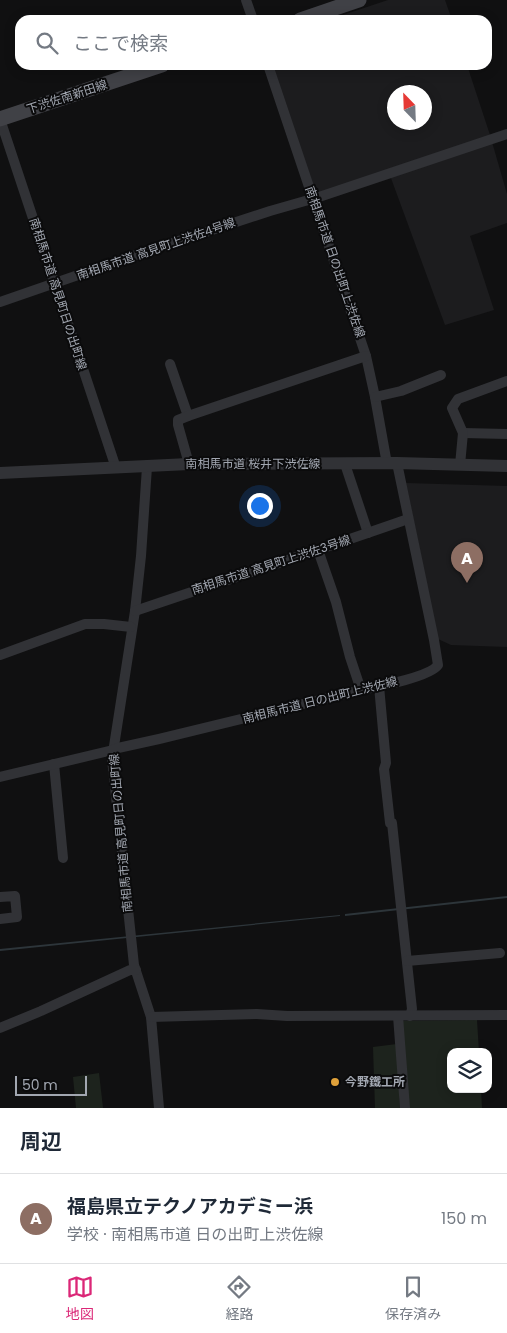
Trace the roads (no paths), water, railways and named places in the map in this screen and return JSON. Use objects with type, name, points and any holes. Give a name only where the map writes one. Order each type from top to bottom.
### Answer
[{"type":"main road","points":[[315,15],[359,0]]},
{"type":"main road","name":"下渋佐南新田線","points":[[0,119],[147,70]]},
{"type":"street","points":[[246,0],[251,15]]},
{"type":"street","name":"南相馬市道 日の出町上渋佐線","points":[[0,777],[427,674],[438,665],[408,519],[392,463],[366,356],[270,70]]},
{"type":"street","name":"南相馬市道 高見町日の出町線","points":[[0,119],[116,468]]},
{"type":"street","name":"南相馬市道 高見町上渋佐4号線","points":[[0,302],[507,134]]},
{"type":"street","points":[[188,464],[178,420],[366,356]]},
{"type":"street","points":[[170,364],[188,416]]},
{"type":"street","points":[[375,397],[402,391],[441,375]]},
{"type":"street","points":[[460,465],[463,434],[452,408],[458,399],[507,381]]},
{"type":"street","points":[[463,434],[507,434]]},
{"type":"street","name":"南相馬市道 桜井下渋佐線","points":[[0,473],[188,464],[392,463],[507,466]]},
{"type":"street","points":[[345,464],[368,533]]},
{"type":"street","name":"南相馬市道 高見町日の出町線","points":[[147,467],[141,556],[112,759],[134,965],[151,1017],[160,1108]]},
{"type":"street","name":"南相馬市道 高見町上渋佐3号線","points":[[134,611],[408,519]]},
{"type":"street","points":[[318,550],[336,602],[360,690]]},
{"type":"street","points":[[0,653],[85,624],[104,624],[131,628]]},
{"type":"street","points":[[379,686],[386,763],[384,769],[390,823],[392,823],[407,961],[412,1010],[410,1016]]},
{"type":"street","points":[[54,764],[63,858]]},
{"type":"street","points":[[0,897],[15,896],[17,917],[0,919]]},
{"type":"street","points":[[407,961],[500,952]]},
{"type":"street","points":[[0,1028],[130,970],[136,970]]},
{"type":"street","points":[[151,1017],[257,1014],[287,1016],[507,1015]]},
{"type":"street","points":[[398,1016],[405,1108]]},
{"type":"place","name":"福島県立テクノアカデミー浜","points":[[467,583]]},
{"type":"place","name":"今野鐵工所","points":[[335,1082]]}]
